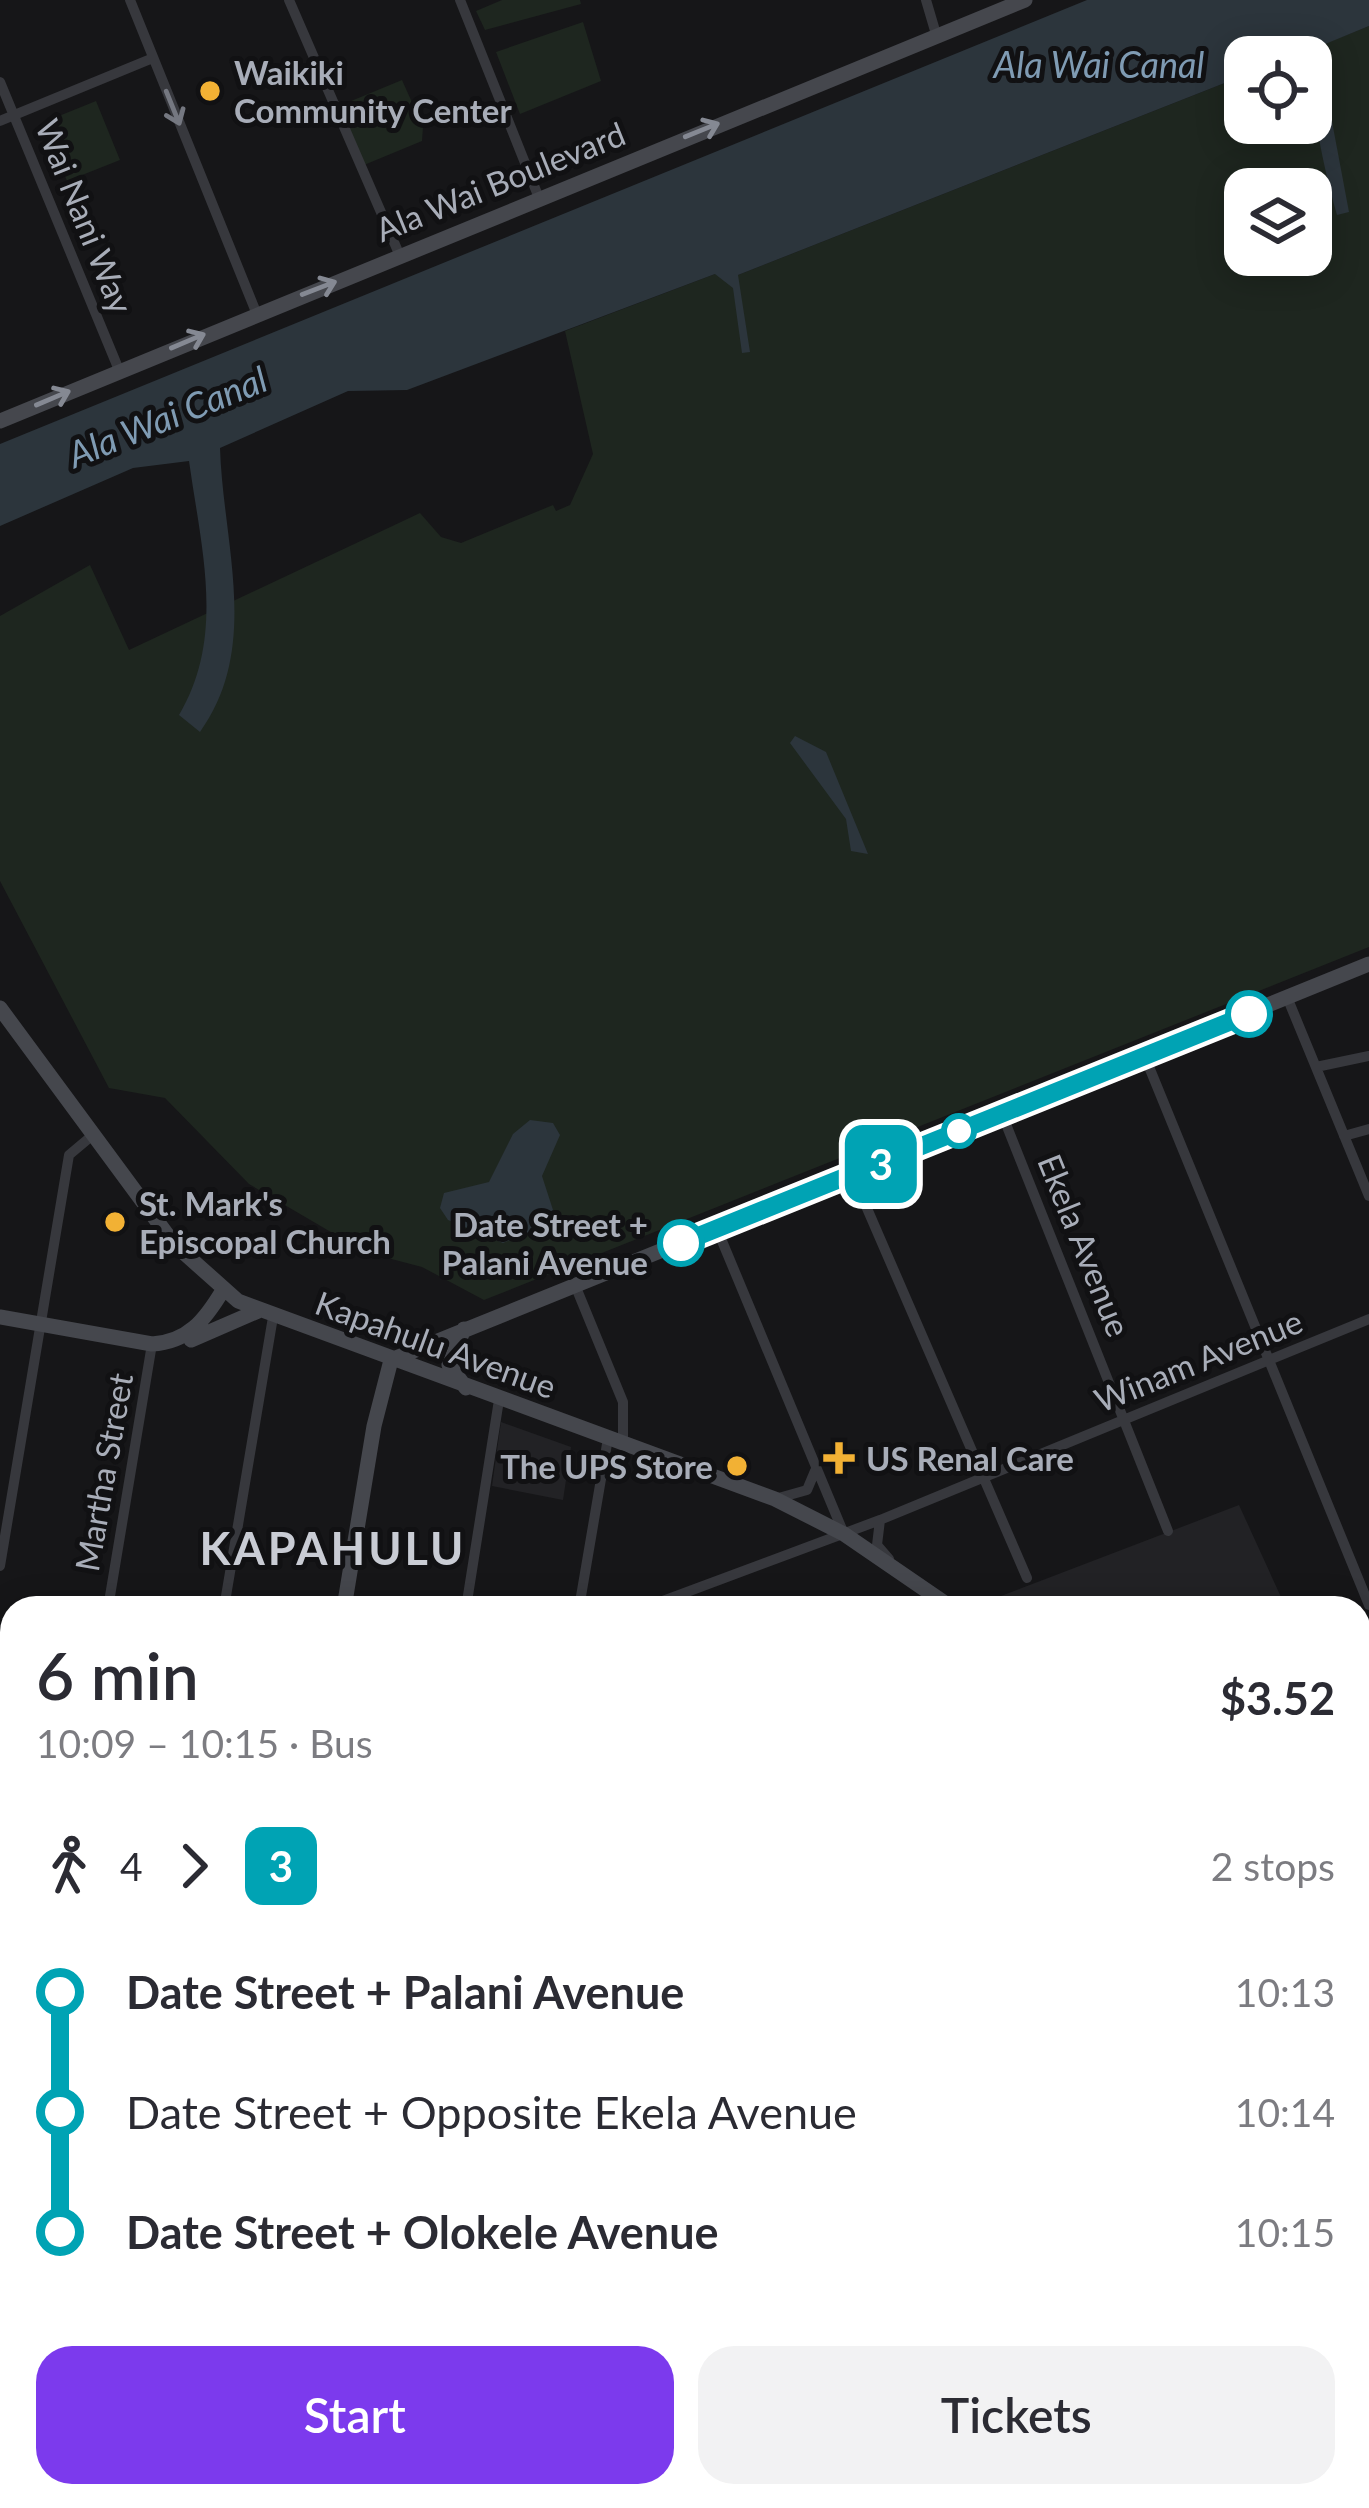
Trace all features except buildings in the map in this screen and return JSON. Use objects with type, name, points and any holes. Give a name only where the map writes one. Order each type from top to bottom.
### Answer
[{"type":"main road","name":"Ala Wai Boulevard","points":[[0,421],[1024,0]]},
{"type":"main road","points":[[346,1596],[374,1426],[392,1360],[1369,964]]},
{"type":"main road","name":"Kapahulu Avenue","points":[[0,1008],[174,1244],[223,1290],[266,1314],[775,1499],[844,1534],[934,1596]]},
{"type":"main road","points":[[176,1342],[202,1320],[223,1290]]},
{"type":"main road","points":[[0,1318],[152,1344],[176,1342],[266,1314]]},
{"type":"main road","points":[[464,1329],[449,1365],[466,1388]]},
{"type":"street","points":[[130,0],[256,312]]},
{"type":"street","points":[[289,0],[400,256]]},
{"type":"street","points":[[460,0],[539,198]]},
{"type":"street","points":[[926,0],[936,34]]},
{"type":"street","points":[[0,121],[153,58]]},
{"type":"street","name":"Wai Nani Way","points":[[0,82],[119,370]]},
{"type":"street","points":[[1287,998],[1369,1196]]},
{"type":"street","points":[[1316,1067],[1369,1056]]},
{"type":"street","points":[[1145,1058],[1365,1596]]},
{"type":"street","name":"Ekela Avenue","points":[[1002,1114],[1168,1531]]},
{"type":"street","points":[[1344,1136],[1369,1130]]},
{"type":"street","points":[[0,1566],[69,1155],[94,1134]]},
{"type":"street","points":[[853,1175],[1027,1578]]},
{"type":"street","points":[[717,1228],[844,1534]]},
{"type":"street","points":[[575,1285],[623,1402],[582,1596]]},
{"type":"street","points":[[226,1596],[266,1314]]},
{"type":"street","name":"Winam Avenue","points":[[679,1596],[880,1520],[1369,1319]]},
{"type":"street","name":"Martha Street","points":[[109,1596],[152,1344]]},
{"type":"street","points":[[468,1596],[500,1400]]},
{"type":"street","points":[[775,1499],[807,1490],[815,1471]]},
{"type":"street","points":[[880,1520],[877,1545],[900,1573]]},
{"type":"shaded area","points":[[502,0],[580,0],[581,4],[485,30],[476,11]]},
{"type":"shaded area","points":[[583,22],[601,81],[520,114],[496,52]]},
{"type":"shaded area","points":[[1369,26],[1369,947],[484,1300],[422,1267],[365,1252],[249,1184],[165,1098],[109,1088],[0,881],[0,616],[90,565],[129,650],[420,513],[441,537],[461,543],[553,505],[556,511],[570,505],[593,454],[565,331],[715,274],[738,275],[1224,83],[1224,144],[1332,144],[1332,41]]},
{"type":"shaded area","points":[[402,80],[423,127],[422,141],[364,165],[339,106]]},
{"type":"shaded area","points":[[96,101],[120,160],[67,181],[44,122]]},
{"type":"shaded area","points":[[501,1422],[571,1447],[563,1500],[492,1486]]},
{"type":"shaded area","points":[[1239,1505],[1281,1596],[1001,1596]]},
{"type":"water","name":"Ala Wai Canal","points":[[1087,0],[1369,0],[1369,26],[1332,41],[1332,36],[1224,36],[1224,83],[738,275],[750,352],[742,353],[733,288],[715,274],[407,390],[348,391],[220,448],[234,630],[218,699],[200,732],[179,715],[193,685],[206,623],[204,559],[189,461],[133,468],[0,526],[0,444]]},
{"type":"water","name":"Ala Wai Canal","points":[[1332,122],[1349,212],[1337,215],[1332,168],[1325,168],[1321,144],[1332,144]]},
{"type":"water","points":[[795,736],[826,752],[868,854],[851,851],[846,819],[790,743]]},
{"type":"water","points":[[530,1120],[553,1123],[560,1135],[542,1176],[553,1210],[549,1224],[503,1243],[448,1220],[440,1208],[444,1193],[489,1182],[513,1134]]},
{"type":"bus line","name":"3","points":[[681,1243],[1249,1014]]},
{"type":"place","name":"Waikiki Community Center","points":[[210,91]]},
{"type":"place","name":"St. Mark's Episcopal Church","points":[[115,1222]]},
{"type":"place","name":"Date Street + Palani Avenue","points":[[681,1243]]},
{"type":"place","name":"US Renal Care","points":[[839,1458]]},
{"type":"place","name":"The UPS Store","points":[[737,1466]]},
{"type":"district","name":"KAPAHULU","points":[[333,1548]]}]
